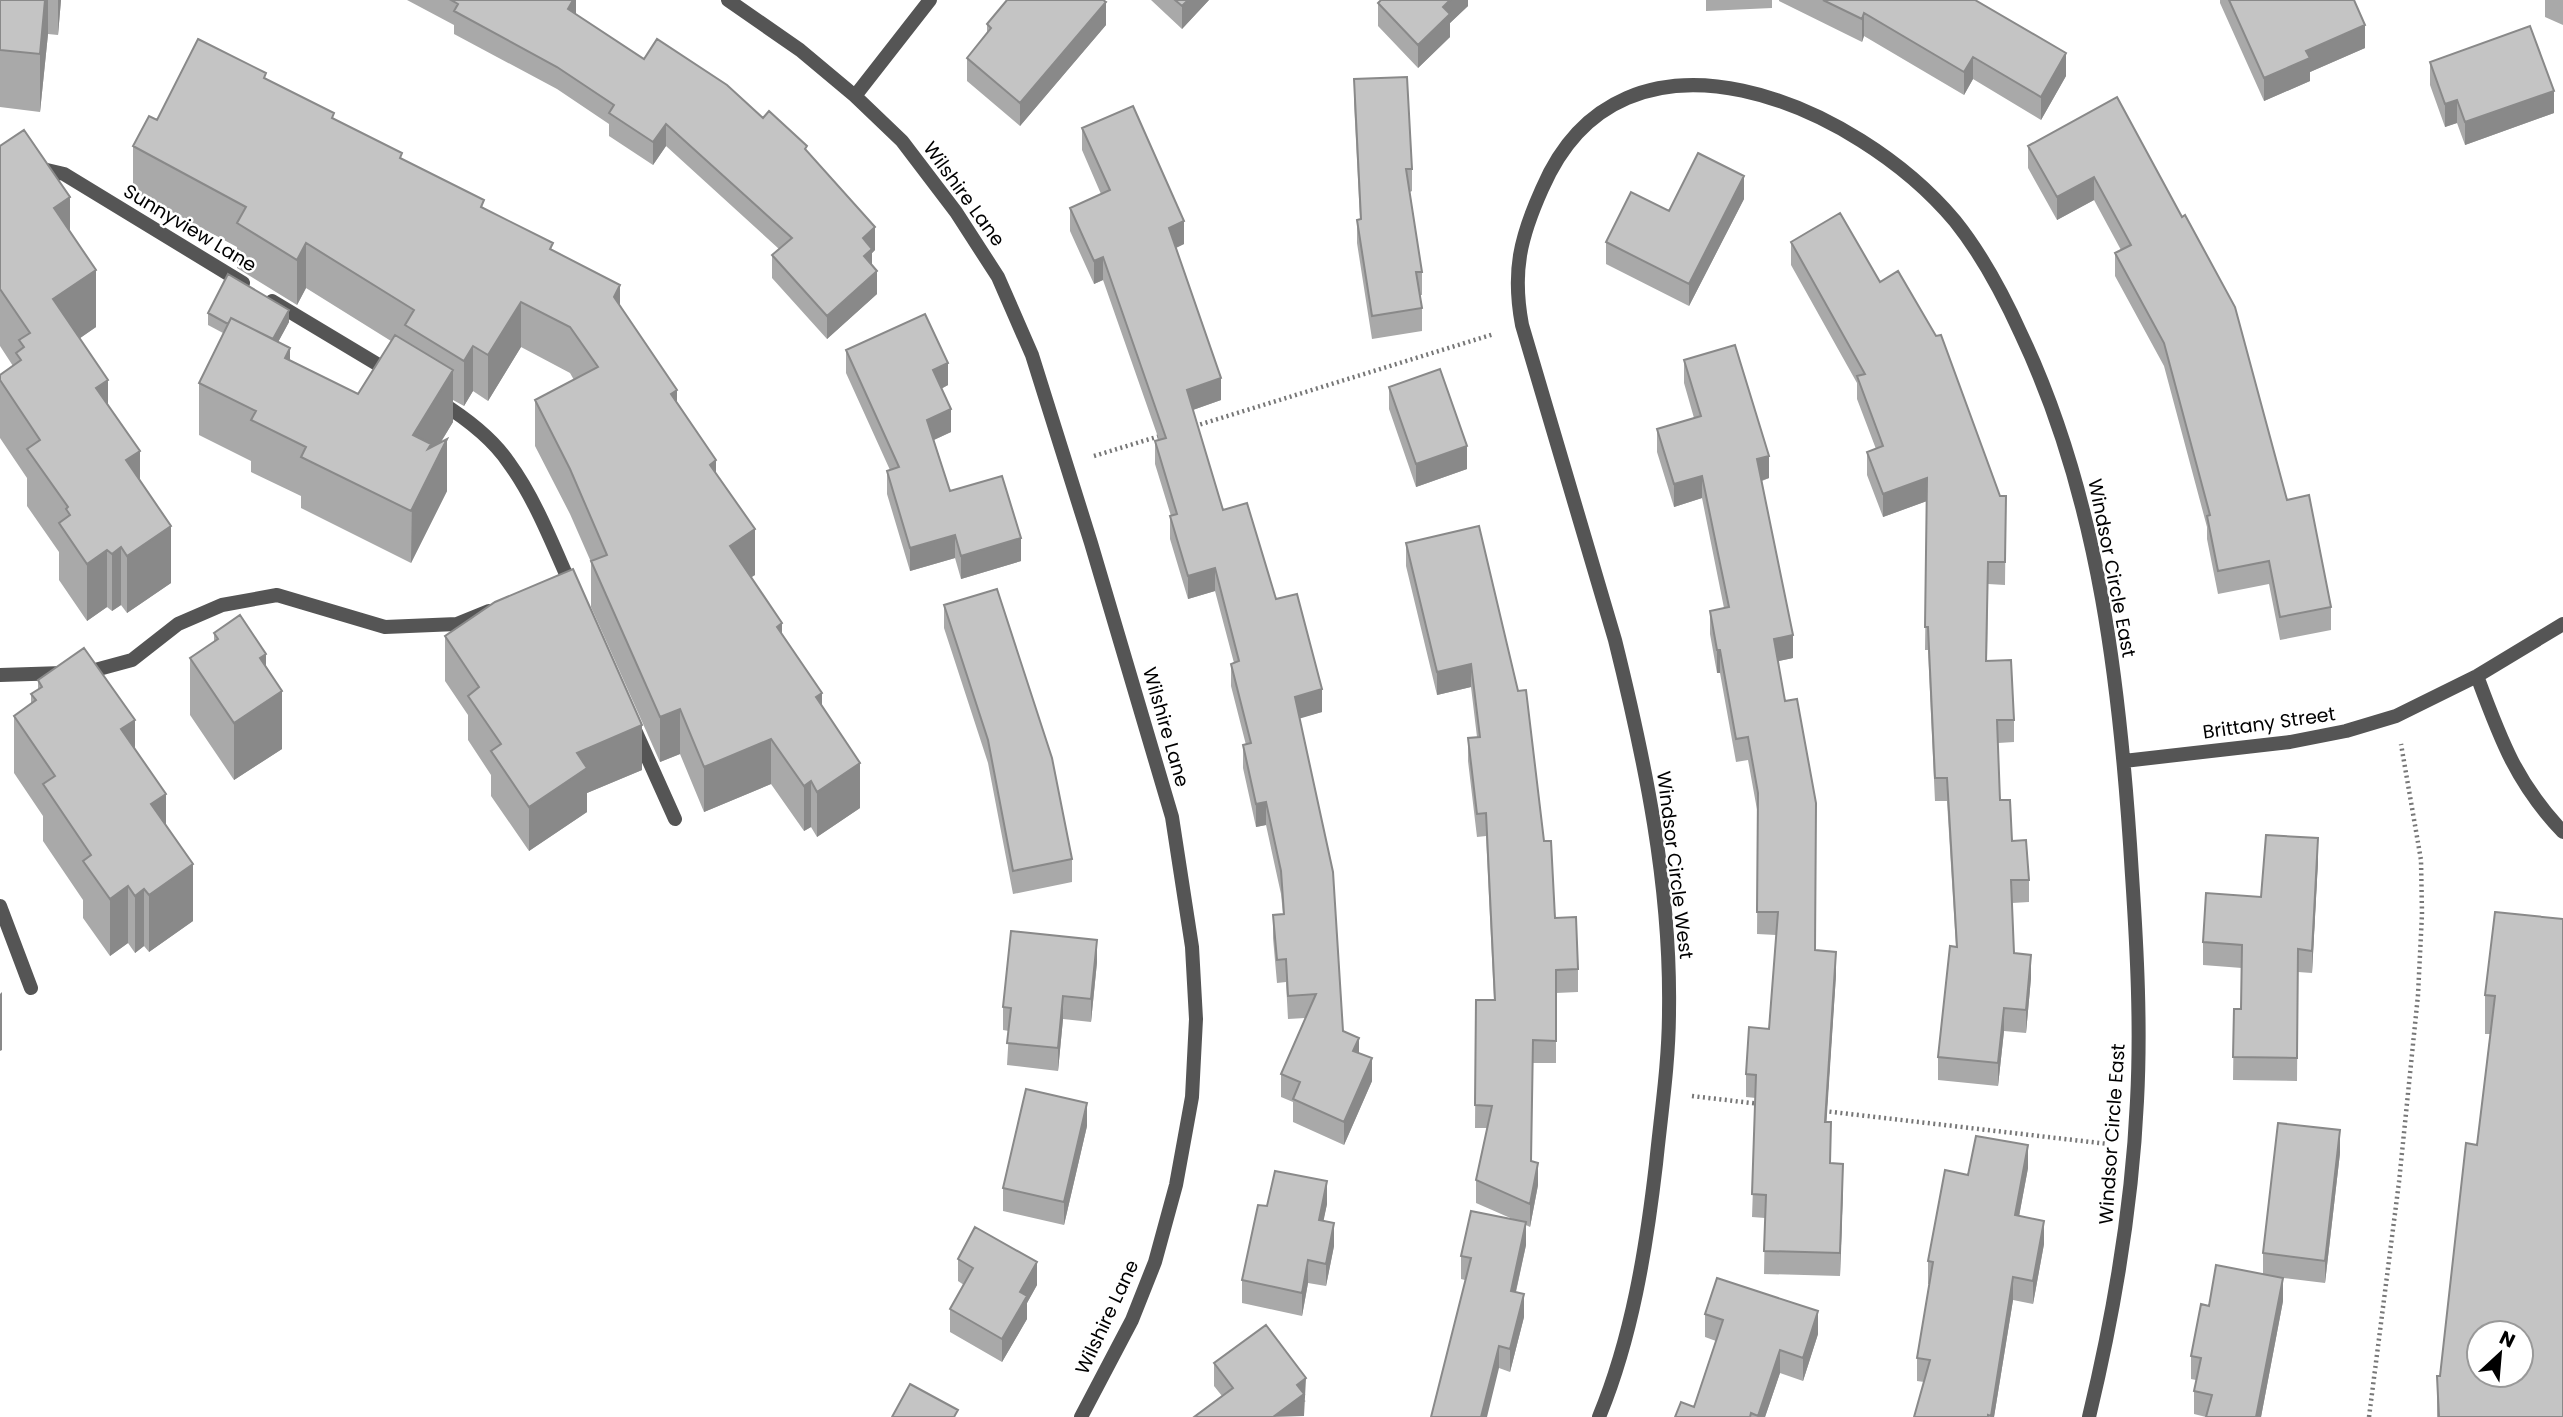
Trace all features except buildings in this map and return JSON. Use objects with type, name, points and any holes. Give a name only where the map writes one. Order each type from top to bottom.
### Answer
[{"type":"street","name":"Wilshire Lane","points":[[728,0],[800,50],[855,96],[902,141],[956,212],[998,277],[1032,355],[1172,817],[1192,947],[1196,1018],[1192,1097],[1176,1185],[1155,1262],[1132,1320],[1081,1417]]},
{"type":"street","points":[[855,96],[930,0]]},
{"type":"street","name":"Windsor Circle East","points":[[1522,326],[1517,296],[1517,270],[1533,207],[1547,176],[1563,151],[1585,125],[1609,105],[1671,85],[1705,84],[1772,98],[1802,109],[1875,151],[1930,195],[1955,221],[2002,291],[2049,395],[2076,478],[2097,572],[2124,761],[2137,966],[2138,1097],[2120,1273],[2090,1417]]},
{"type":"street","name":"Sunnyview Lane","points":[[0,159],[64,174],[409,383]]},
{"type":"street","name":"Windsor Circle West","points":[[1522,326],[1615,640],[1651,802],[1668,934],[1669,1013],[1648,1235],[1630,1319],[1611,1388],[1599,1417]]},
{"type":"street","points":[[431,397],[465,418],[509,462],[545,528],[561,581],[579,604]]},
{"type":"street","points":[[0,675],[87,673],[132,660],[178,624],[222,605],[277,595],[385,627],[457,624],[506,604]]},
{"type":"street","name":"Brittany Street","points":[[2124,761],[2290,743],[2346,731],[2396,716],[2477,676],[2563,624]]},
{"type":"street","points":[[2477,676],[2499,736],[2525,787],[2563,832]]},
{"type":"street","points":[[630,718],[675,819]]},
{"type":"street","points":[[0,906],[31,988]]},
{"type":"path","points":[[1184,429],[1522,326]]},
{"type":"path","points":[[1067,465],[1171,433]]},
{"type":"path","points":[[2369,1417],[2399,1182],[2418,995],[2422,914],[2421,860],[2396,716]]},
{"type":"path","points":[[1663,1093],[1760,1104]]},
{"type":"path","points":[[1816,1110],[2134,1147]]}]
